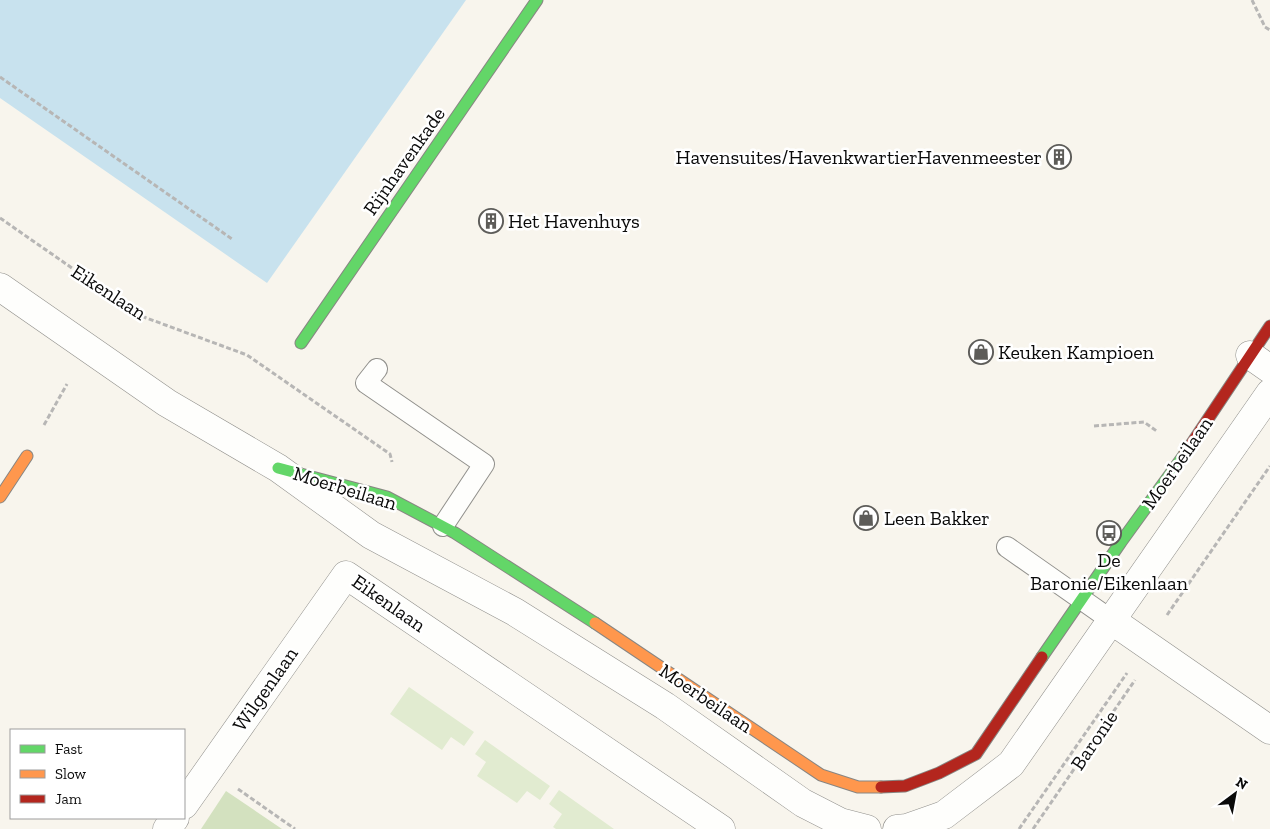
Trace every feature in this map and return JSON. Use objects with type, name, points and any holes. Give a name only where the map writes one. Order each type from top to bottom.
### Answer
[{"type":"street","name":"Rijnhavenkade","points":[[301,343],[537,0]]},
{"type":"street","name":"Moerbeilaan","points":[[0,287],[167,403],[278,468],[371,535],[515,612],[666,706],[803,803],[840,822],[868,829]]},
{"type":"street","name":"Moerbeilaan","points":[[278,468],[387,497],[443,526],[533,582],[821,775],[858,787],[905,786],[938,773],[976,754],[1081,599],[1186,452],[1260,362],[1270,326]]},
{"type":"street","name":"Moerbeilaan","points":[[897,829],[907,828],[944,815],[1011,764],[1270,393]]},
{"type":"street","points":[[0,497],[27,456]]},
{"type":"street","name":"Wilgenlaan","points":[[185,804],[346,575]]},
{"type":"street","name":"Eikenlaan","points":[[346,575],[721,829]]},
{"type":"street","points":[[1111,620],[1270,730]]},
{"type":"lane","points":[[377,369],[366,383],[484,464],[443,526]]},
{"type":"lane","points":[[1008,547],[1111,620]]},
{"type":"path","points":[[1252,0],[1265,27],[1270,30]]},
{"type":"path","points":[[0,77],[232,239]]},
{"type":"path","name":"Eikenlaan","points":[[0,218],[141,316],[247,355],[390,454],[395,472],[387,497]]},
{"type":"path","points":[[27,456],[66,384]]},
{"type":"path","name":"Baronie","points":[[1033,829],[1156,650]]},
{"type":"path","points":[[208,769],[295,829]]},
{"type":"green space","points":[[409,687],[474,732],[464,746],[451,737],[442,750],[390,714]]},
{"type":"green space","points":[[485,740],[550,786],[540,800],[527,791],[517,803],[477,776],[486,762],[475,754]]},
{"type":"green space","points":[[559,790],[614,829],[556,829],[553,827],[562,814],[549,804]]},
{"type":"green space","points":[[226,791],[282,829],[201,829]]},
{"type":"water","points":[[0,0],[466,0],[267,283],[0,98]]},
{"type":"traffic: fast","points":[[301,343],[537,0]]},
{"type":"traffic: fast","points":[[1042,657],[1121,542],[1184,455]]},
{"type":"traffic: fast","points":[[278,468],[387,497],[455,533],[595,623]]},
{"type":"traffic: slow","points":[[0,497],[27,456]]},
{"type":"traffic: slow","points":[[595,623],[821,775],[858,787],[881,787]]},
{"type":"traffic: jam","points":[[1184,455],[1270,326]]},
{"type":"traffic: jam","points":[[881,787],[905,786],[939,773],[976,754],[1042,657]]},
{"type":"place","name":"Havensuites/HavenkwartierHavenmeester","points":[[1059,157]]},
{"type":"place","name":"Het Havenhuys","points":[[491,221]]},
{"type":"place","name":"Keuken Kampioen","points":[[981,352]]},
{"type":"place","name":"Leen Bakker","points":[[866,518]]},
{"type":"place","name":"De Baronie/Eikenlaan","points":[[1109,533]]}]
